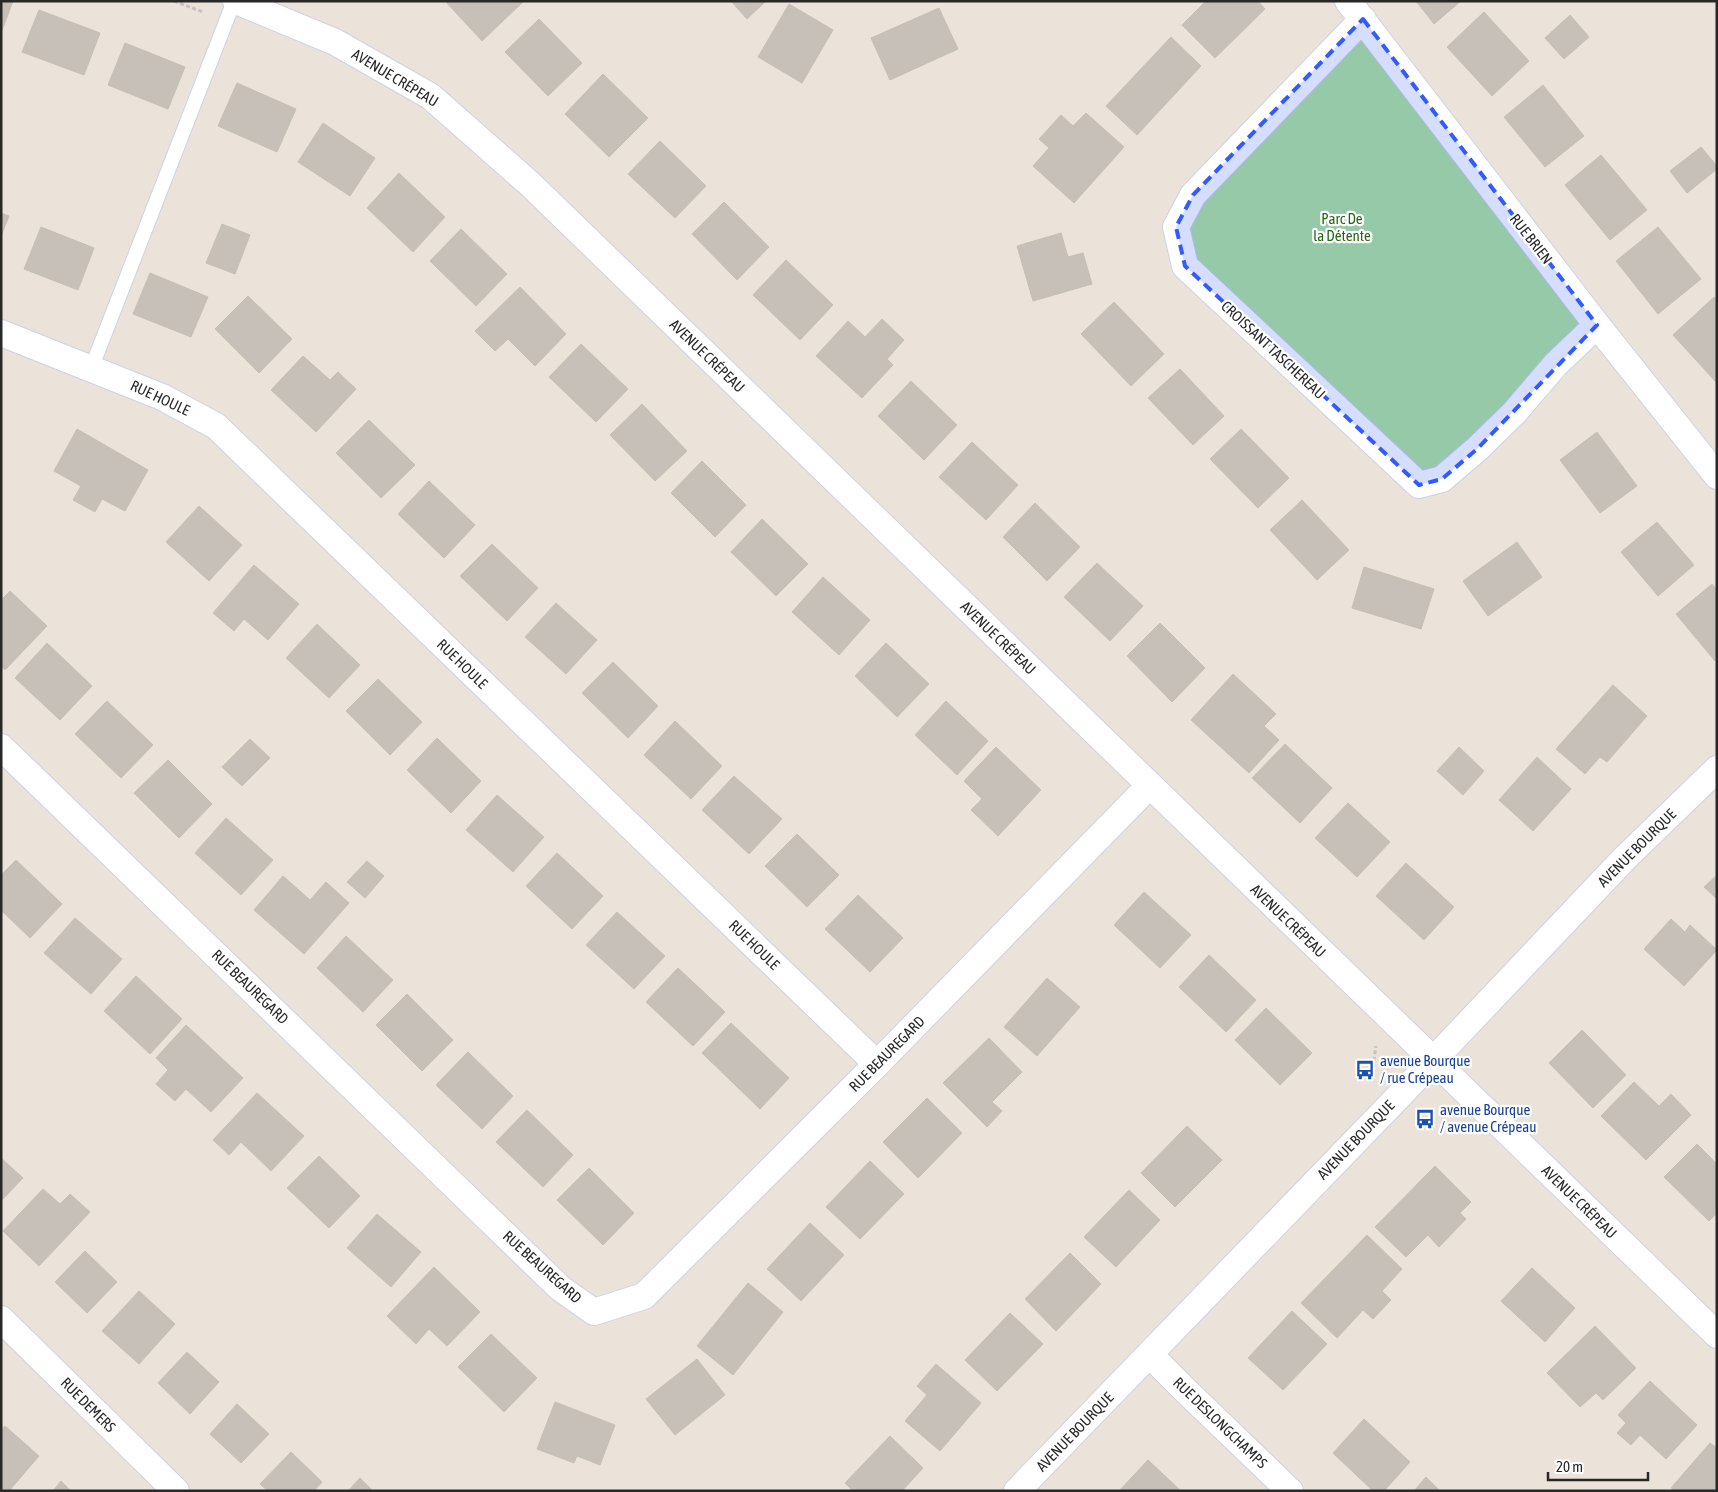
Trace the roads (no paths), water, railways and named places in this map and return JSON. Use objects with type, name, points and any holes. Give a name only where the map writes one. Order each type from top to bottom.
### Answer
[{"type":"street","name":"AVENUE CRÉPEAU","points":[[235,1],[335,42],[430,96],[530,184],[1717,1335]]},
{"type":"street","name":"CROISSANT TASCHEREAU","points":[[1355,10],[1193,195],[1176,227],[1185,266],[1419,485],[1442,479],[1477,449],[1514,413],[1556,364],[1598,325]]},
{"type":"street","name":"RUE BRIEN","points":[[1355,10],[1717,476]]},
{"type":"street","name":"RUE HOULE","points":[[1,333],[162,397],[216,426],[877,1064]]},
{"type":"street","name":"RUE BEAUREGARD","points":[[1,747],[560,1288],[594,1312],[644,1296],[877,1064],[1150,785]]},
{"type":"street","name":"AVENUE BOURQUE","points":[[1018,1491],[1624,859],[1717,769]]},
{"type":"street","name":"RUE DEMERS","points":[[1,1319],[176,1491]]},
{"type":"street","name":"RUE DESLONGCHAMPS","points":[[1150,1355],[1290,1491]]},
{"type":"lane","points":[[91,369],[235,1]]},
{"type":"place","name":"avenue Bourque / rue Crépeau","points":[[1365,1070]]},
{"type":"place","name":"avenue Bourque / avenue Crépeau","points":[[1425,1119]]},
{"type":"park label","name":"Parc De la Détente","points":[[1342,228]]}]
